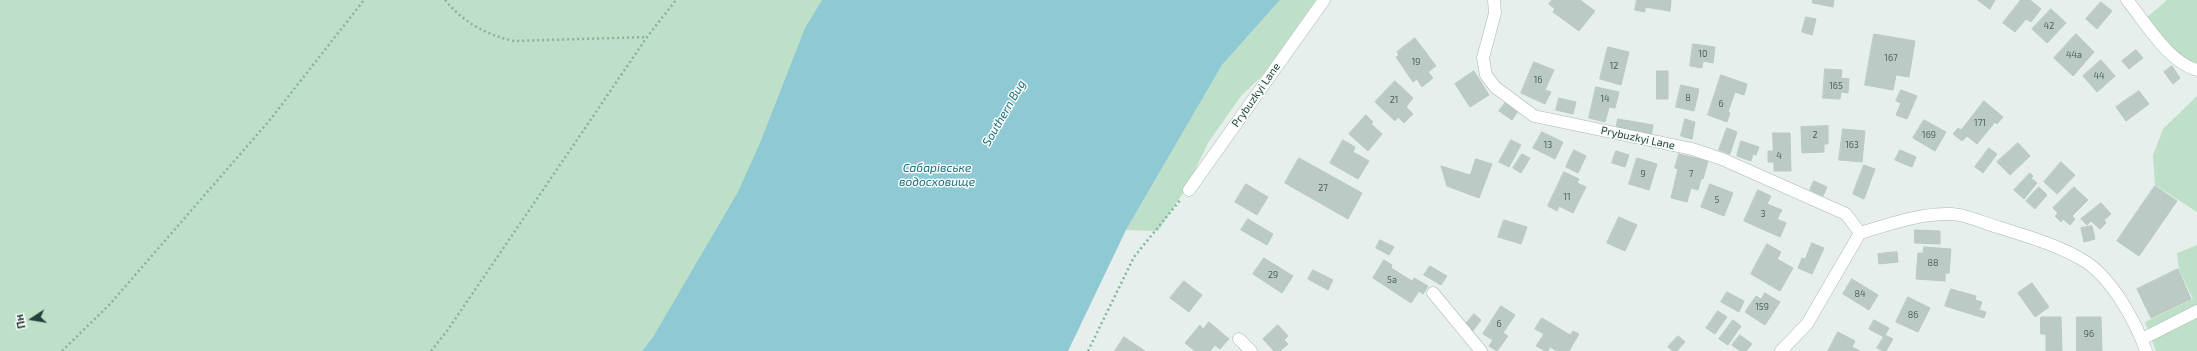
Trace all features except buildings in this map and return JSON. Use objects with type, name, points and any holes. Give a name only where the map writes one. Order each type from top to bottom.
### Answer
[{"type":"street","name":"Prybuzkyi Lane","points":[[1189,190],[1324,0]]},
{"type":"street","name":"Prybuzkyi Lane","points":[[1494,0],[1495,13],[1483,58],[1486,75],[1495,87],[1534,116],[1692,149],[1722,159],[1846,214],[1860,233]]},
{"type":"street","points":[[2127,0],[2174,58],[2189,68],[2197,70]]},
{"type":"street","points":[[1781,351],[1807,324],[1860,233],[1908,218],[1953,214],[2016,233],[2066,251],[2087,263],[2104,279],[2124,304],[2142,339],[2146,351]]},
{"type":"street","points":[[1433,293],[1481,351]]},
{"type":"street","points":[[2142,339],[2197,311]]},
{"type":"street","points":[[1239,339],[1251,351]]},
{"type":"path","points":[[62,351],[110,304],[269,121],[364,0]]},
{"type":"path","points":[[445,0],[456,13],[476,27],[494,36],[514,41],[647,37]]},
{"type":"path","points":[[431,351],[447,331],[647,37],[676,0]]},
{"type":"path","points":[[1088,351],[1134,257],[1189,190]]},
{"type":"green space","points":[[0,0],[864,0],[653,337],[642,351],[0,351]]},
{"type":"green space","points":[[1280,0],[1316,0],[1262,76],[1241,96],[1208,143],[1187,187],[1158,231],[1126,230],[1222,65]]},
{"type":"green space","points":[[2167,0],[2197,0],[2197,67],[2175,56],[2146,18]]},
{"type":"green space","points":[[2197,96],[2197,212],[2155,185],[2153,155],[2163,129]]},
{"type":"green space","points":[[2197,245],[2197,351],[2156,351],[2145,322],[2193,299],[2179,270],[2177,253]]},
{"type":"water","name":"Сабарівське водосховище","points":[[822,0],[1280,0],[1222,65],[1126,230],[1068,351],[642,351],[653,337],[738,192],[760,143],[805,28]]},
{"type":"water label","name":"Southern Bug","points":[[1004,113]]}]
